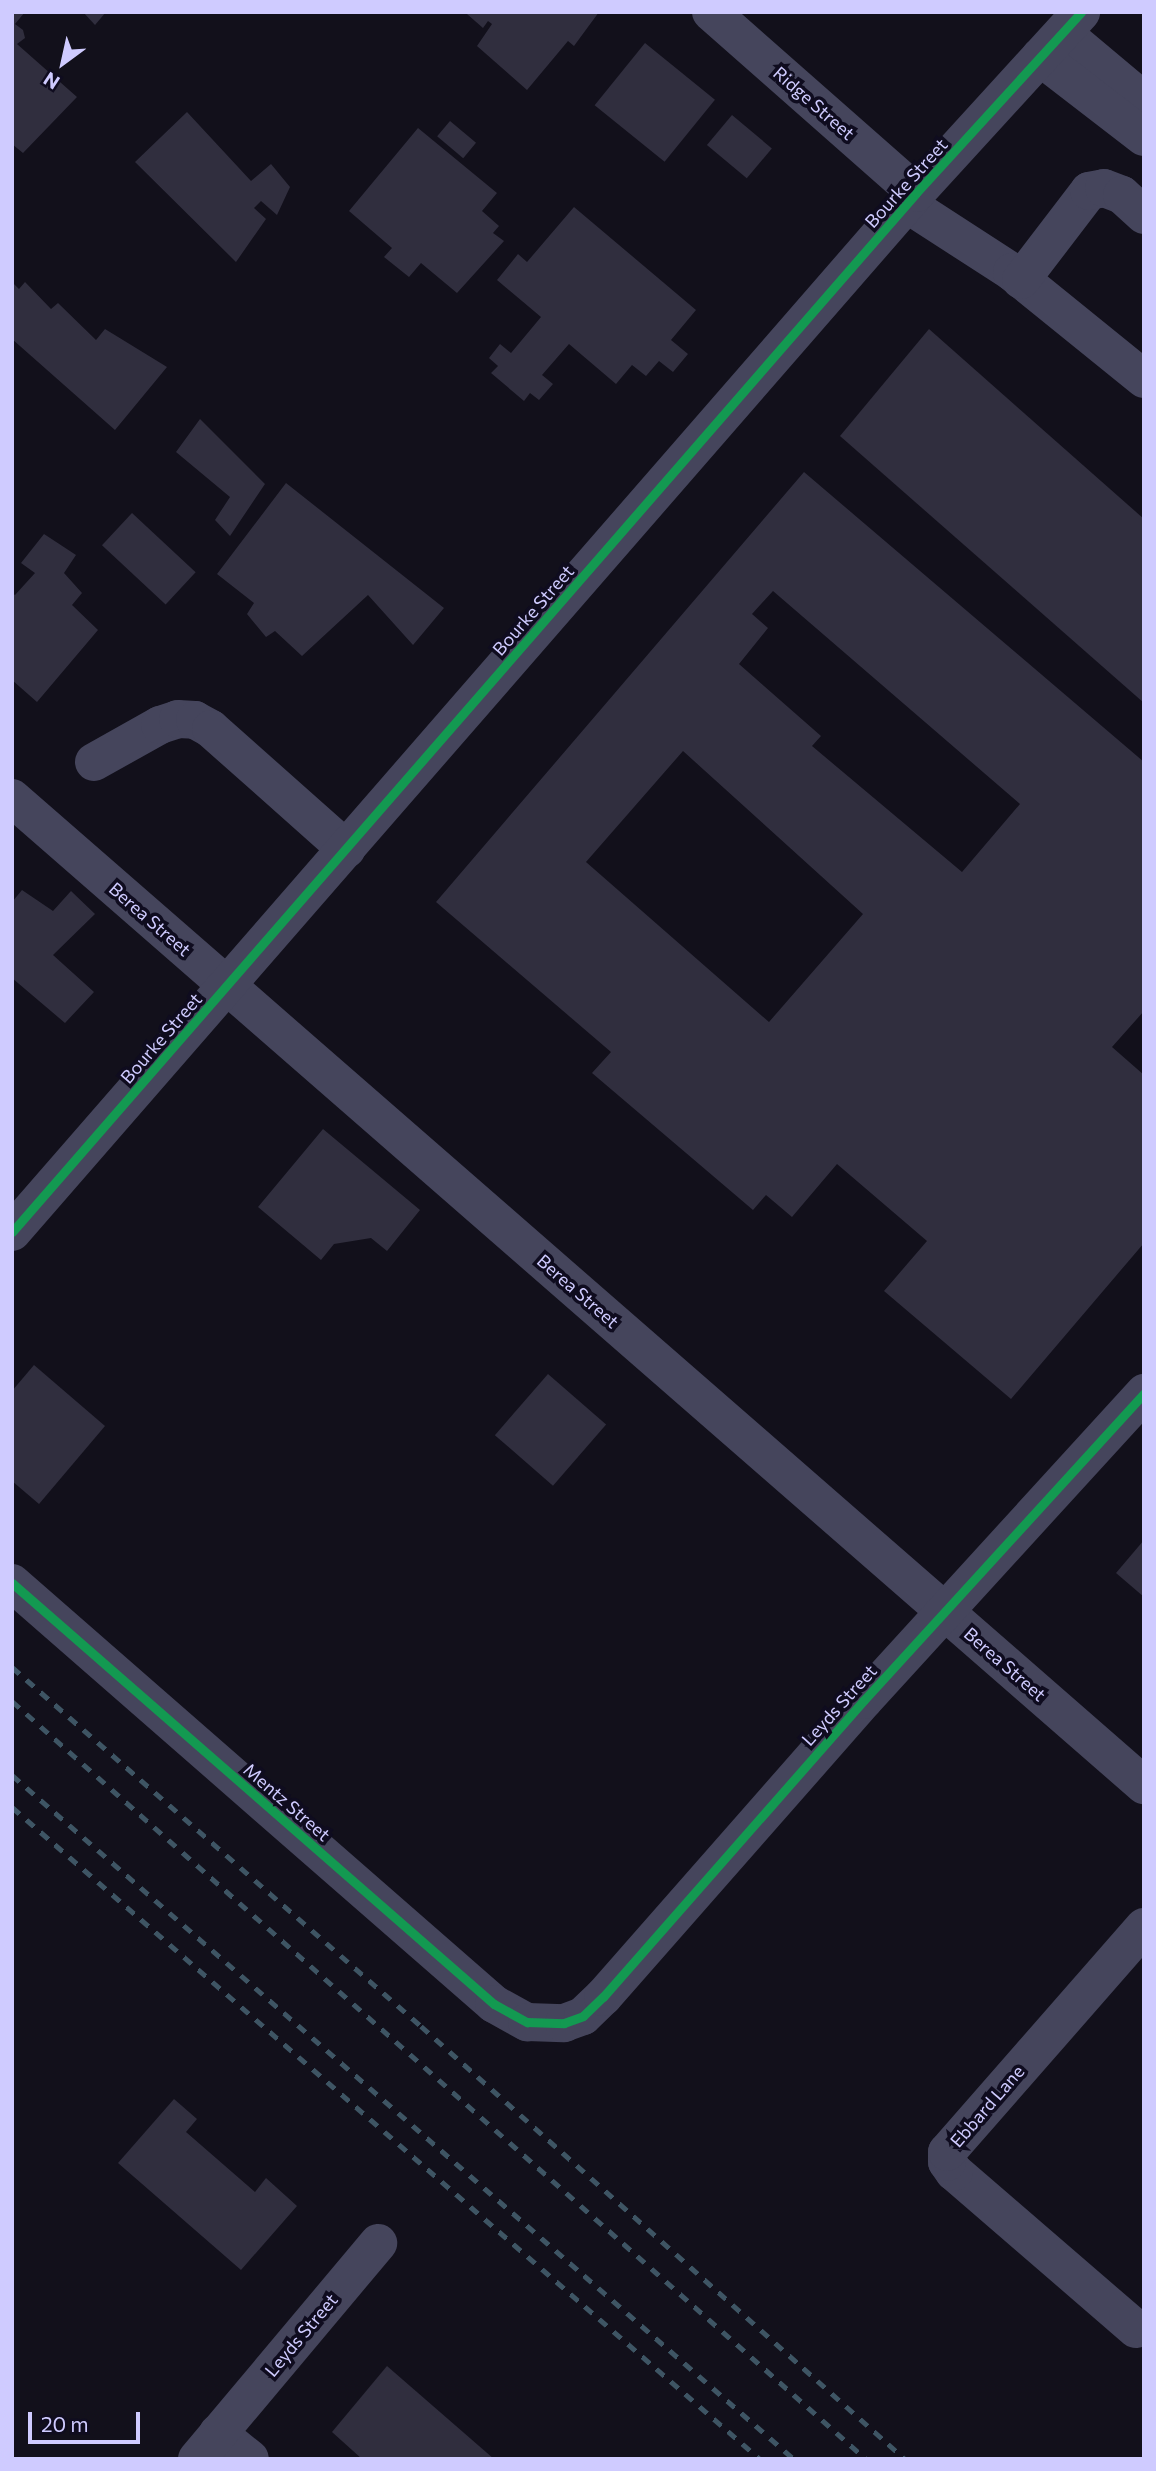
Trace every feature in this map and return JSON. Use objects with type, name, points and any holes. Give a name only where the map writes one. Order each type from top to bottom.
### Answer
[{"type":"street","name":"Ridge Street","points":[[711,12],[1016,276],[1144,379]]},
{"type":"street","name":"Bourke Street","points":[[12,1232],[919,191],[1061,34]]},
{"type":"street","points":[[1061,34],[1144,101]]},
{"type":"street","points":[[1061,34],[1144,137]]},
{"type":"street","points":[[1016,276],[1089,191],[1104,188],[1122,195],[1144,215]]},
{"type":"street","points":[[93,762],[160,725],[178,719],[195,720],[211,729],[346,849]]},
{"type":"street","name":"Berea Street","points":[[12,798],[1144,1785]]},
{"type":"street","name":"Leyds Street","points":[[551,2025],[583,2016],[603,1997],[855,1710],[1144,1393]]},
{"type":"street","name":"Mentz Street","points":[[12,1583],[494,2004],[521,2020],[551,2025]]},
{"type":"street","name":"Ebbard Lane","points":[[1136,2329],[954,2172],[947,2162],[947,2152],[1144,1927]]},
{"type":"street","name":"Leyds Street","points":[[208,2446],[378,2243]]},
{"type":"street","points":[[208,2446],[250,2459]]},
{"type":"building","points":[[12,12],[25,12],[15,24],[23,30],[25,38],[17,44],[77,97],[23,153],[12,144]]},
{"type":"building","points":[[83,12],[106,12],[95,25]]},
{"type":"building","points":[[599,12],[574,46],[568,41],[527,90],[477,46],[492,24],[488,21],[483,28],[467,14]]},
{"type":"building","points":[[645,43],[715,100],[665,162],[595,105]]},
{"type":"building","points":[[187,112],[251,181],[271,164],[290,187],[277,215],[261,201],[254,208],[266,219],[236,262],[135,162]]},
{"type":"building","points":[[732,115],[772,148],[747,178],[707,145]]},
{"type":"building","points":[[450,121],[476,143],[463,158],[437,136]]},
{"type":"building","points":[[418,128],[497,193],[482,211],[499,226],[493,233],[504,241],[457,293],[421,263],[409,277],[384,257],[392,248],[349,211]]},
{"type":"building","points":[[574,207],[696,310],[671,340],[688,354],[673,372],[659,361],[646,376],[632,365],[616,384],[569,344],[542,375],[553,384],[539,400],[530,393],[524,401],[491,373],[498,366],[489,358],[500,344],[511,353],[541,317],[497,280],[518,254],[527,262]]},
{"type":"building","points":[[12,282],[19,289],[25,282],[51,309],[58,303],[96,340],[105,329],[167,367],[115,430],[12,339]]},
{"type":"building","points":[[929,329],[1144,519],[1144,703],[840,436]]},
{"type":"building","points":[[200,419],[265,484],[230,536],[215,520],[230,497],[176,452]]},
{"type":"building","points":[[804,472],[1144,762],[1144,1011],[1112,1047],[1144,1075],[1144,1243],[1011,1399],[884,1291],[927,1241],[837,1164],[792,1217],[766,1195],[753,1210],[592,1073],[611,1052],[436,902]],"holes":[[[773,591],[1020,804],[962,872],[812,746],[821,736],[739,664],[768,628],[752,614]],[[683,751],[863,914],[769,1022],[586,862]]]},
{"type":"building","points":[[286,483],[444,608],[413,645],[368,595],[302,656],[275,631],[266,637],[247,614],[254,603],[217,574]]},
{"type":"building","points":[[132,513],[196,572],[166,605],[102,545]]},
{"type":"building","points":[[44,534],[76,555],[64,573],[82,593],[72,605],[98,630],[37,702],[12,680],[12,593],[15,595],[35,573],[21,563]]},
{"type":"building","points":[[22,890],[53,911],[71,891],[95,914],[53,955],[94,992],[65,1023],[12,978],[12,902]]},
{"type":"building","points":[[323,1129],[420,1210],[387,1251],[371,1238],[334,1244],[321,1260],[258,1207]]},
{"type":"building","points":[[34,1365],[105,1426],[39,1504],[12,1481],[12,1391]]},
{"type":"building","points":[[548,1374],[606,1425],[553,1486],[495,1435]]},
{"type":"building","points":[[1144,1540],[1144,1597],[1116,1573]]},
{"type":"building","points":[[174,2099],[197,2119],[186,2132],[255,2192],[266,2178],[297,2206],[241,2270],[118,2163]]},
{"type":"building","points":[[387,2366],[494,2459],[362,2459],[332,2432]]},
{"type":"railway","points":[[12,1667],[421,2026],[905,2459]]},
{"type":"railway","points":[[12,1701],[866,2459]]},
{"type":"railway","points":[[12,1775],[794,2459]]},
{"type":"railway","points":[[12,1807],[760,2459]]},
{"type":"cycle path","points":[[12,1232],[916,193],[1081,12]]},
{"type":"cycle path","points":[[12,1583],[494,2004],[527,2022],[564,2023],[583,2016],[603,1997],[864,1700],[1144,1393]]}]
